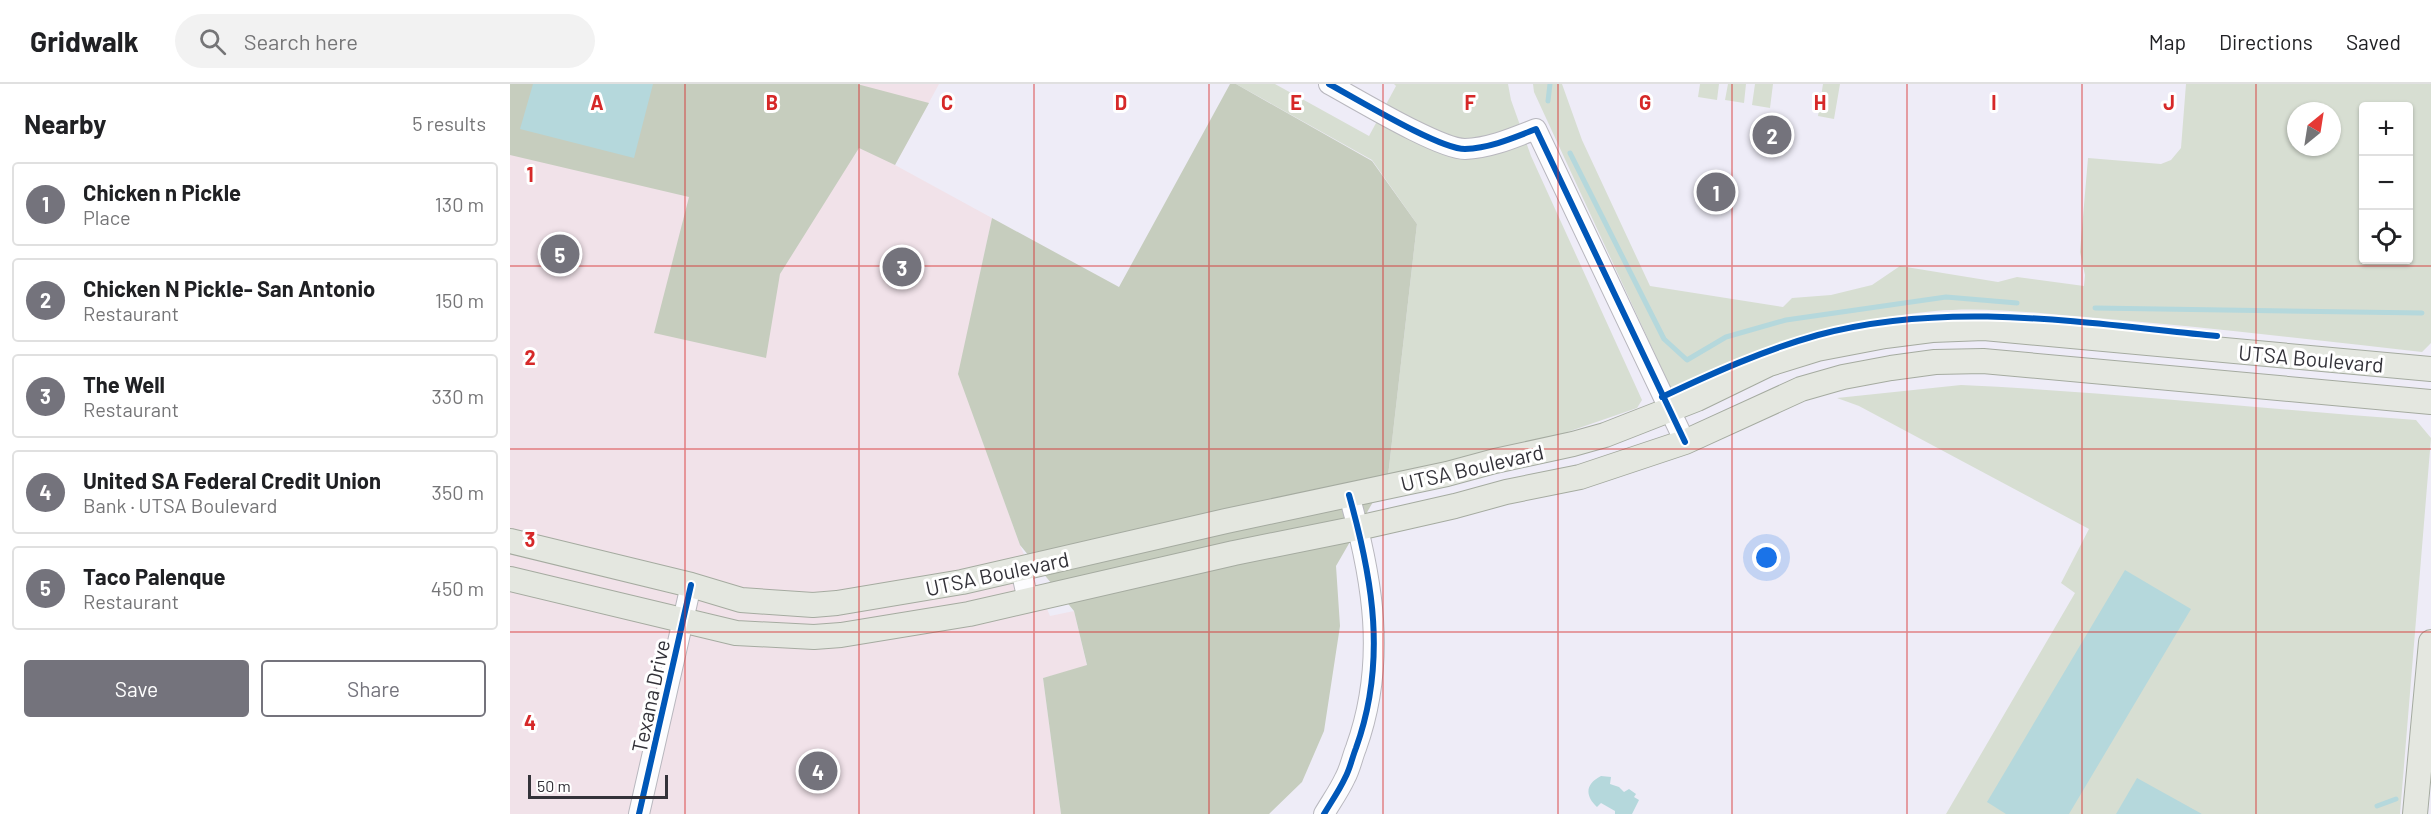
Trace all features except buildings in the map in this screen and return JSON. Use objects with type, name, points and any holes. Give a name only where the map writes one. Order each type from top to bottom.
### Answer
[{"type":"main road","name":"UTSA Boulevard","points":[[510,541],[691,585],[741,600],[813,605],[962,582],[1573,444],[1605,435],[1697,399],[1769,364],[1794,355],[1885,336],[1932,330],[1984,328],[2431,369]]},
{"type":"main road","name":"UTSA Boulevard","points":[[510,579],[736,633],[814,637],[842,635],[969,614],[1580,477],[1685,442],[1801,389],[1843,377],[1935,362],[1983,360],[2431,402]]},
{"type":"main road","points":[[2415,814],[2431,642]]},
{"type":"street","points":[[1329,84],[1428,137],[1463,149],[1494,145],[1536,129],[1685,442]]},
{"type":"street","points":[[1323,814],[1346,777],[1366,722],[1371,698],[1374,622],[1368,574],[1348,495]]},
{"type":"street","points":[[1021,569],[1028,601]]},
{"type":"street","name":"Texana Drive","points":[[639,814],[691,585]]},
{"type":"shaded area","points":[[510,84],[939,84],[895,165],[992,218],[959,374],[1020,545],[1050,616],[1074,611],[1087,666],[1043,678],[1061,814],[510,814]]},
{"type":"shaded area","points":[[510,84],[857,84],[929,103],[895,165],[859,148],[780,274],[766,358],[654,333],[689,197],[510,155]]},
{"type":"shaded area","points":[[533,84],[653,84],[634,158],[520,129]]},
{"type":"shaded area","points":[[1230,84],[1236,84],[1372,161],[1417,224],[1388,476],[1336,566],[1340,626],[1324,731],[1302,782],[1269,814],[1061,814],[1043,678],[1087,665],[1074,611],[1020,545],[958,374],[992,218],[1119,287]]},
{"type":"shaded area","points":[[1236,84],[1275,84],[1369,136],[1396,86],[1394,84],[1508,84],[1511,100],[1531,156],[1642,400],[1637,408],[1553,437],[1388,476],[1417,224],[1372,160]]},
{"type":"shaded area","points":[[1533,84],[1562,84],[1582,140],[1650,286],[1783,307],[1792,298],[1831,295],[1872,285],[1900,266],[1998,282],[2017,277],[2084,286],[2085,275],[2080,252],[2088,158],[2161,164],[2171,160],[2181,148],[2186,84],[2431,84],[2431,343],[2422,352],[2016,311],[1954,310],[1865,321],[1799,337],[1767,347],[1703,373],[1671,389],[1534,92]]},
{"type":"shaded area","points":[[1700,84],[1719,84],[1717,100],[1698,97]]},
{"type":"shaded area","points":[[1728,84],[1746,84],[1744,103],[1725,100]]},
{"type":"shaded area","points":[[1755,84],[1773,84],[1770,108],[1752,105]]},
{"type":"shaded area","points":[[1823,84],[1840,84],[1834,119],[1818,116]]},
{"type":"shaded area","points":[[1961,385],[2416,420],[2431,438],[2400,814],[1946,814],[2075,593],[2061,583],[2089,529],[1859,406],[1837,398]]},
{"type":"shaded area","points":[[2125,570],[2191,609],[2069,814],[2006,814],[1987,802]]},
{"type":"shaded area","points":[[1601,776],[1611,777],[1610,784],[1619,787],[1624,792],[1629,789],[1636,794],[1634,797],[1639,800],[1632,814],[1615,814],[1615,811],[1601,803],[1597,807],[1593,803],[1588,790],[1592,783]]},
{"type":"shaded area","points":[[2137,778],[2202,814],[2116,814]]},
{"type":"waterway","points":[[1548,101],[1550,84]]},
{"type":"waterway","points":[[1570,153],[1664,339],[1687,360],[1726,337],[1786,320],[1946,297],[2017,303]]},
{"type":"waterway","points":[[2095,308],[2422,313]]},
{"type":"waterway","points":[[2377,806],[2396,799]]},
{"type":"cycle path","points":[[1329,84],[1418,132],[1453,147],[1465,149],[1483,147],[1536,129],[1685,442]]},
{"type":"cycle path","points":[[1662,397],[1778,348],[1818,335],[1867,324],[1917,319],[2017,318],[2217,336]]},
{"type":"cycle path","points":[[1324,814],[1348,771],[1366,716],[1374,653],[1373,621],[1365,558],[1349,495]]},
{"type":"cycle path","points":[[639,814],[691,585]]},
{"type":"place","name":"Chicken N Pickle- San Antonio","points":[[1772,135]]},
{"type":"place","name":"Chicken n Pickle","points":[[1716,192]]},
{"type":"place","name":"Taco Palenque","points":[[560,254]]},
{"type":"place","name":"The Well","points":[[902,267]]},
{"type":"place","name":"United SA Federal Credit Union","points":[[818,771]]}]
